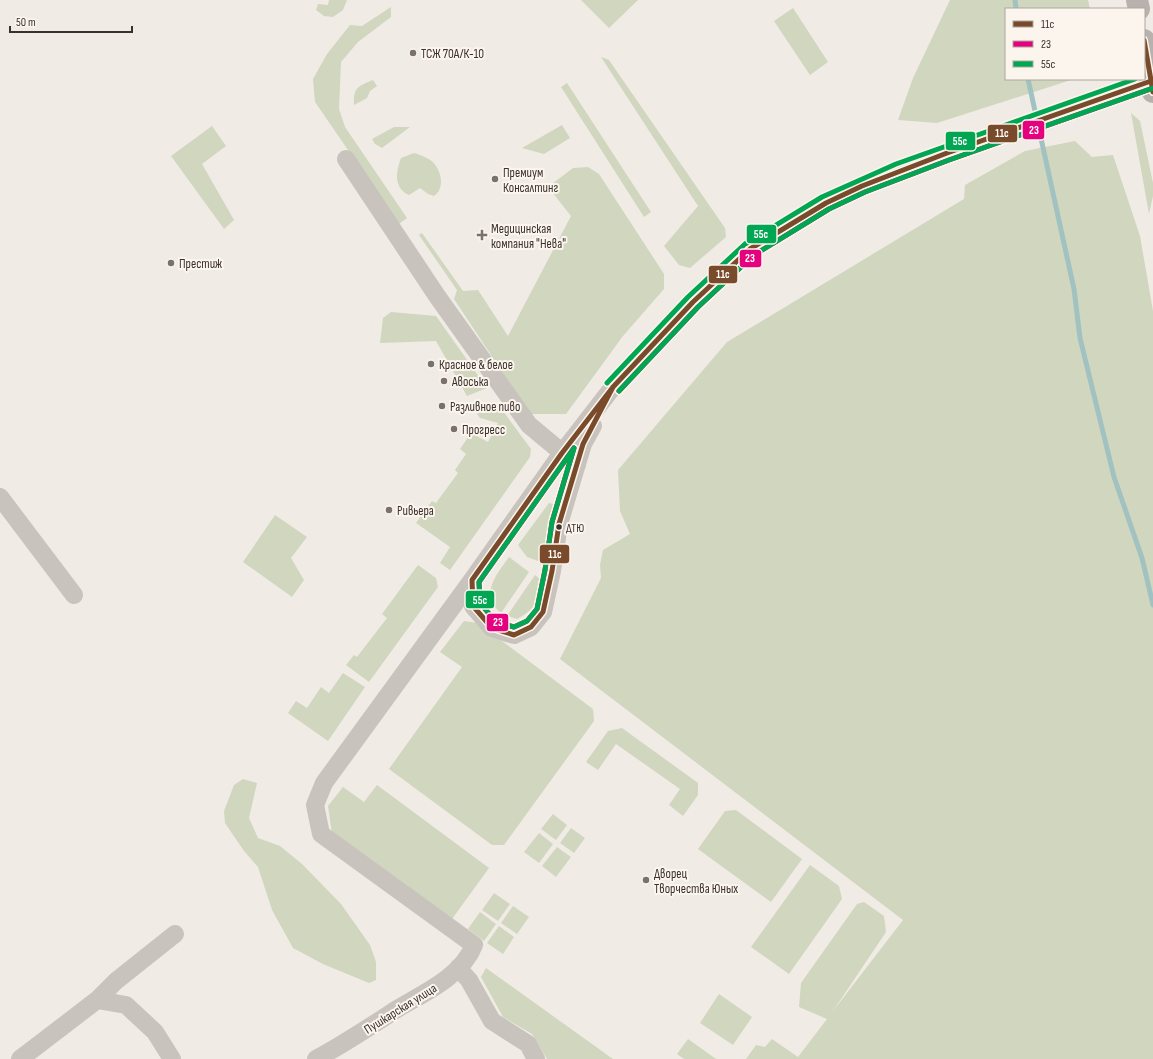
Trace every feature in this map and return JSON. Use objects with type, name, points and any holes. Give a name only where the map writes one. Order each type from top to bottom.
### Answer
[{"type":"main road","points":[[1145,46],[1152,86]]},
{"type":"street","points":[[613,387],[583,444],[559,524],[543,612],[531,627],[514,635],[492,628],[473,606],[472,580],[562,453],[613,387],[693,302],[750,249],[826,203],[862,186],[947,153],[1118,92],[1152,86]]},
{"type":"street","points":[[346,159],[437,296],[529,425],[577,465]]},
{"type":"street","points":[[0,497],[74,595]]},
{"type":"street","name":"Пушкарская улица","points":[[316,1059],[366,1030],[436,986],[458,968],[470,955],[474,945],[321,834],[314,805],[328,777],[472,580]]},
{"type":"street","points":[[20,1059],[97,1000],[116,981],[175,934]]},
{"type":"street","points":[[458,968],[469,980],[492,1021],[528,1044],[536,1059]]},
{"type":"street","points":[[97,1000],[126,1005],[156,1032],[172,1059]]},
{"type":"green space","points":[[329,0],[347,0],[343,10],[333,17],[324,16],[316,10],[318,4],[328,5]]},
{"type":"green space","points":[[581,0],[638,0],[609,28]]},
{"type":"green space","points":[[950,0],[1088,0],[1090,8],[1005,8],[1005,80],[1071,80],[937,123],[898,120],[913,78]]},
{"type":"green space","points":[[391,7],[391,17],[358,42],[341,62],[339,109],[345,127],[407,218],[399,224],[315,102],[313,79],[327,54],[350,25],[362,26]]},
{"type":"green space","points":[[793,8],[828,62],[810,75],[774,21]]},
{"type":"green space","points":[[601,57],[609,60],[725,228],[726,237],[690,268],[679,265],[664,246],[698,206]]},
{"type":"green space","points":[[373,80],[377,86],[370,91],[367,98],[354,105],[354,95],[358,88]]},
{"type":"green space","points":[[567,83],[651,212],[644,217],[561,87]]},
{"type":"green space","points":[[1131,113],[1140,121],[1153,183],[1153,196],[1149,214]]},
{"type":"green space","points":[[562,125],[570,138],[544,154],[522,148]]},
{"type":"green space","points":[[212,126],[226,146],[202,164],[234,220],[224,229],[171,156]]},
{"type":"green space","points":[[394,127],[410,127],[382,148],[375,144],[372,139]]},
{"type":"green space","points":[[1075,141],[1092,157],[1113,155],[1140,236],[1153,311],[1153,1059],[746,1059],[756,1045],[765,1047],[772,1039],[798,1057],[827,1019],[799,1007],[801,983],[857,904],[864,902],[884,916],[886,932],[833,1011],[903,920],[560,659],[601,578],[600,565],[603,550],[630,534],[620,511],[618,470],[727,342],[964,199],[965,185],[1025,151]]},
{"type":"green space","points":[[414,153],[429,159],[438,170],[441,178],[441,186],[434,196],[428,194],[420,188],[409,195],[400,188],[398,184],[397,174],[401,158]]},
{"type":"green space","points":[[588,167],[599,174],[664,274],[664,289],[623,336],[566,414],[530,414],[454,299],[457,290],[419,235],[422,233],[463,291],[478,290],[508,336],[571,216],[548,187],[573,168]]},
{"type":"green space","points":[[391,312],[436,316],[487,388],[467,396],[436,341],[380,343],[383,318]]},
{"type":"green space","points":[[497,403],[531,449],[530,457],[450,570],[440,563],[450,547],[416,523],[432,501],[436,503],[458,473],[455,470],[466,454],[460,449],[471,433],[488,442],[498,423],[480,418],[477,414]]},
{"type":"green space","points":[[549,503],[553,504],[541,562],[527,557],[518,545]]},
{"type":"green space","points":[[275,515],[307,537],[291,558],[304,580],[292,597],[243,562]]},
{"type":"green space","points":[[509,557],[529,572],[501,613],[494,606],[490,592],[495,578]]},
{"type":"green space","points":[[418,565],[436,578],[438,587],[369,682],[346,665],[354,655],[357,657],[387,618],[382,614]]},
{"type":"green space","points":[[535,575],[540,579],[535,603],[529,611],[517,619],[507,616]]},
{"type":"green space","points":[[464,621],[478,623],[593,709],[594,721],[504,845],[492,845],[389,769],[462,667],[440,652]]},
{"type":"green space","points":[[343,673],[365,687],[328,741],[288,713],[296,701],[307,708],[321,687],[329,693]]},
{"type":"green space","points":[[622,728],[698,783],[698,795],[683,816],[669,805],[680,789],[616,744],[598,770],[586,762],[608,731]]},
{"type":"green space","points":[[243,779],[257,783],[249,818],[258,838],[280,846],[302,864],[341,904],[370,945],[376,962],[376,980],[369,983],[323,964],[293,948],[272,910],[258,867],[244,851],[225,823],[224,811],[234,785]]},
{"type":"green space","points":[[377,785],[489,868],[452,919],[332,834],[328,806],[343,787],[364,802]]},
{"type":"green space","points":[[736,810],[802,859],[771,902],[698,849],[725,811]]},
{"type":"green space","points":[[553,814],[567,825],[556,840],[541,829]]},
{"type":"green space","points":[[571,828],[585,838],[574,853],[560,843]]},
{"type":"green space","points":[[539,833],[553,844],[539,863],[524,852]]},
{"type":"green space","points":[[557,847],[571,857],[556,877],[542,866]]},
{"type":"green space","points":[[810,865],[839,886],[842,899],[789,974],[751,947]]},
{"type":"green space","points":[[494,893],[510,904],[498,921],[482,910]]},
{"type":"green space","points":[[513,906],[529,917],[517,934],[501,923]]},
{"type":"green space","points":[[480,912],[496,924],[484,941],[468,929]]},
{"type":"green space","points":[[499,926],[514,937],[503,954],[487,943]]},
{"type":"green space","points":[[486,968],[613,1059],[547,1059],[532,1034],[503,1017],[481,977]]},
{"type":"green space","points":[[719,994],[752,1017],[733,1045],[700,1023]]},
{"type":"green space","points":[[688,1039],[716,1059],[684,1059],[677,1054]]},
{"type":"waterway","points":[[1015,0],[1016,8]]},
{"type":"waterway","points":[[1028,80],[1074,289],[1080,338],[1114,477],[1142,558],[1153,605]]},
{"type":"transit line","name":"11с","points":[[1145,46],[1153,92]]},
{"type":"transit line","name":"55с","points":[[607,383],[688,297],[745,244],[822,197],[896,164],[1132,80]]},
{"type":"transit line","name":"11с","points":[[613,387],[693,302],[750,249],[826,203],[862,186],[947,153],[1151,81]]},
{"type":"transit line","name":"23","points":[[619,391],[698,307],[754,255],[829,209],[865,192],[949,160],[1153,88]]},
{"type":"transit line","name":"55с","points":[[619,391],[698,307],[754,255],[829,209],[865,192],[949,160],[1153,88]]},
{"type":"transit line","name":"11с","points":[[613,387],[583,444],[559,524],[552,571],[543,612],[531,627],[514,635],[492,628],[473,606],[472,580],[562,453],[613,387]]},
{"type":"transit line","name":"23","points":[[574,448],[552,522],[545,570],[537,609],[527,621],[514,627],[496,622],[480,603],[479,582],[574,448]]},
{"type":"transit line","name":"55с","points":[[574,448],[552,522],[545,570],[537,609],[527,621],[514,627],[496,622],[480,603],[479,582],[574,448]]},
{"type":"place","name":"ТСЖ 70А/К-10","points":[[413,53]]},
{"type":"place","name":"Премиум Консалтинг","points":[[495,179]]},
{"type":"place","name":"Медицинская компания \"Нева\"","points":[[482,235]]},
{"type":"place","name":"Престиж","points":[[171,263]]},
{"type":"place","name":"Красное & белое","points":[[431,364]]},
{"type":"place","name":"Авоська","points":[[444,381]]},
{"type":"place","name":"Разливное пиво","points":[[442,406]]},
{"type":"place","name":"Прогресс","points":[[454,429]]},
{"type":"place","name":"Ривьера","points":[[389,510]]},
{"type":"place","name":"ДТЮ","points":[[559,527]]},
{"type":"place","name":"Дворец Творчества Юных","points":[[646,880]]}]
